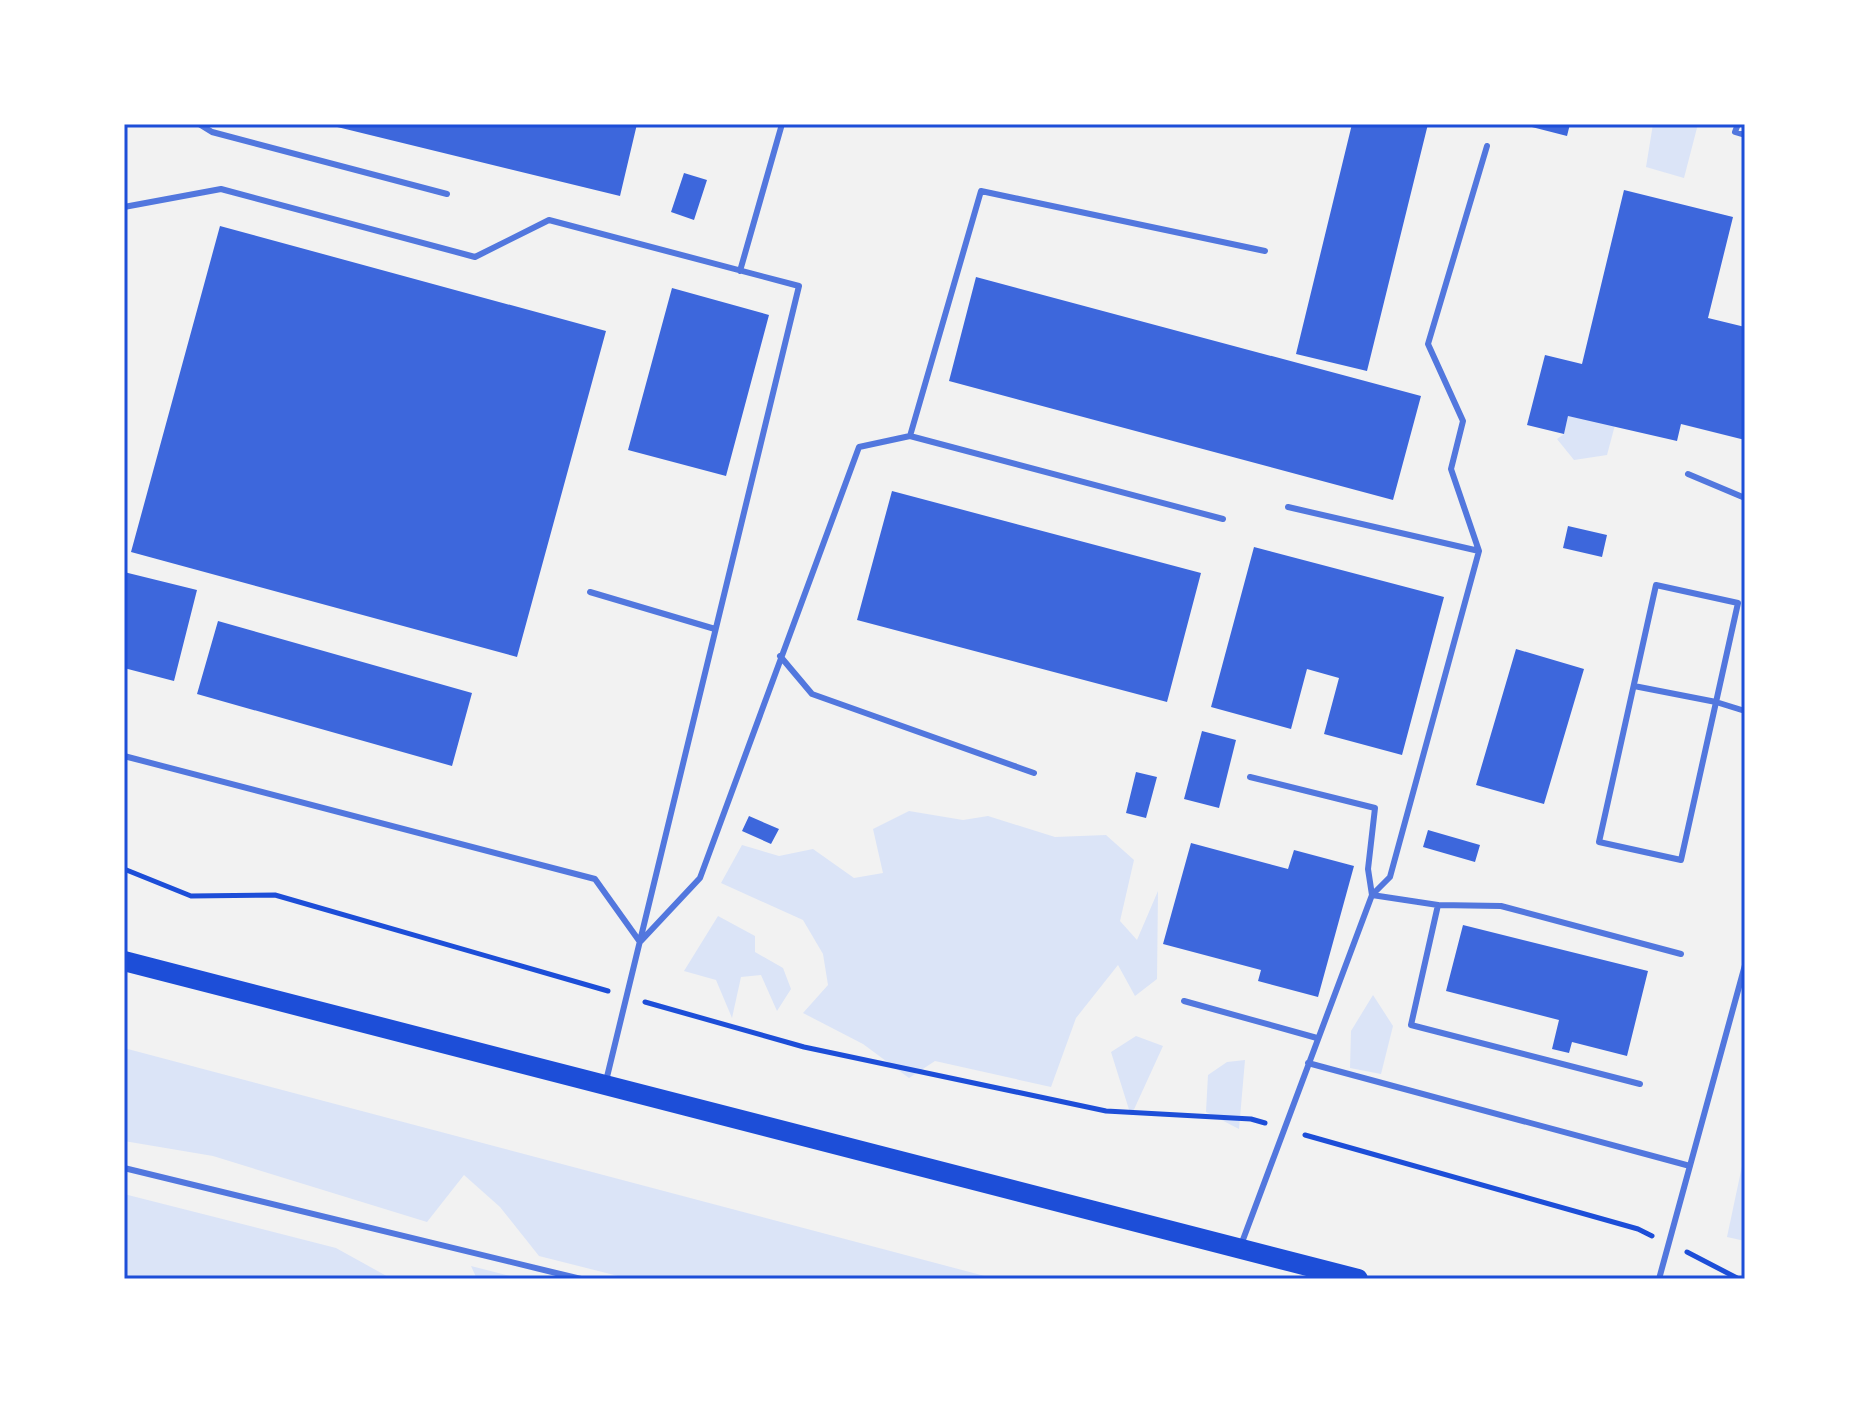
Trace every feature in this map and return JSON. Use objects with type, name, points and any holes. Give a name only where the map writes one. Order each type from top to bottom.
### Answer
[{"type":"main road","points":[[124,961],[1358,1279]]},
{"type":"lane","points":[[199,124],[212,132],[447,194]]},
{"type":"lane","points":[[740,271],[782,124]]},
{"type":"lane","points":[[1738,124],[1735,132],[1745,135]]},
{"type":"lane","points":[[1239,1248],[1372,895],[1390,877],[1479,551],[1451,469],[1463,421],[1428,344],[1487,146]]},
{"type":"lane","points":[[124,207],[221,189],[475,257],[549,220],[799,286],[605,1085]]},
{"type":"lane","points":[[910,436],[981,191],[1265,251]]},
{"type":"lane","points":[[640,942],[700,878],[859,447],[910,436],[1223,519]]},
{"type":"lane","points":[[1688,474],[1745,498]]},
{"type":"lane","points":[[1288,507],[1479,551]]},
{"type":"lane","points":[[1656,585],[1738,603],[1681,860],[1599,842],[1634,686],[1656,585]]},
{"type":"lane","points":[[590,592],[715,629]]},
{"type":"lane","points":[[780,656],[812,694],[1034,773]]},
{"type":"lane","points":[[1634,686],[1716,702],[1745,711]]},
{"type":"lane","points":[[124,756],[595,879],[640,942]]},
{"type":"lane","points":[[1250,777],[1375,808],[1368,869],[1372,895]]},
{"type":"lane","points":[[1372,895],[1438,905],[1501,906],[1681,954]]},
{"type":"lane","points":[[1438,905],[1411,1025],[1640,1084]]},
{"type":"lane","points":[[1659,1279],[1745,965]]},
{"type":"lane","points":[[1184,1001],[1317,1038]]},
{"type":"lane","points":[[1308,1063],[1690,1166]]},
{"type":"lane","points":[[124,1168],[581,1279]]},
{"type":"path","points":[[124,869],[191,896],[275,895],[804,1047],[1106,1111],[1251,1119],[1638,1229],[1739,1279]]},
{"type":"shaded area","points":[[1653,124],[1698,124],[1684,178],[1646,167]]},
{"type":"shaded area","points":[[1568,416],[1615,425],[1607,455],[1574,460],[1557,439],[1564,434]]},
{"type":"shaded area","points":[[909,811],[963,820],[988,816],[1055,837],[1106,835],[1134,860],[1120,921],[1137,940],[1158,891],[1157,979],[1135,996],[1118,965],[1076,1018],[1051,1087],[935,1061],[909,1078],[863,1044],[803,1013],[828,985],[823,954],[803,920],[721,883],[742,845],[779,856],[813,849],[854,878],[883,873],[873,829]]},
{"type":"shaded area","points":[[718,916],[755,936],[755,952],[783,968],[791,989],[777,1011],[761,975],[741,977],[732,1018],[716,980],[684,971]]},
{"type":"shaded area","points":[[1373,995],[1393,1026],[1381,1074],[1350,1068],[1351,1031]]},
{"type":"shaded area","points":[[1136,1036],[1163,1046],[1131,1116],[1111,1052]]},
{"type":"shaded area","points":[[124,1048],[996,1279],[630,1279],[539,1256],[500,1207],[464,1175],[427,1222],[213,1156],[124,1141]]},
{"type":"shaded area","points":[[1245,1060],[1239,1129],[1206,1112],[1208,1075],[1227,1062]]},
{"type":"shaded area","points":[[1745,1152],[1745,1241],[1727,1237]]},
{"type":"shaded area","points":[[124,1194],[336,1248],[392,1279],[124,1279]]},
{"type":"shaded area","points":[[471,1266],[522,1279],[477,1279]]},
{"type":"building","points":[[325,124],[637,124],[620,196]]},
{"type":"building","points":[[1352,124],[1428,124],[1367,371],[1296,354]]},
{"type":"building","points":[[1520,124],[1570,124],[1567,136]]},
{"type":"building","points":[[684,173],[707,180],[694,220],[671,212]]},
{"type":"building","points":[[1624,190],[1733,217],[1708,318],[1745,327],[1745,440],[1681,424],[1677,441],[1568,416],[1564,434],[1527,425],[1545,355],[1582,364]]},
{"type":"building","points":[[220,226],[606,331],[517,657],[131,552]]},
{"type":"building","points":[[976,277],[1421,396],[1393,500],[949,381]]},
{"type":"building","points":[[672,288],[769,315],[726,476],[628,450]]},
{"type":"building","points":[[892,491],[1201,573],[1167,702],[857,620]]},
{"type":"building","points":[[1568,526],[1607,535],[1602,557],[1563,548]]},
{"type":"building","points":[[1254,547],[1444,597],[1402,755],[1324,734],[1339,678],[1307,669],[1291,729],[1211,707]]},
{"type":"building","points":[[124,572],[197,590],[174,681],[124,668]]},
{"type":"building","points":[[218,621],[472,693],[452,766],[197,694]]},
{"type":"building","points":[[1516,649],[1584,669],[1544,804],[1476,785]]},
{"type":"building","points":[[1202,731],[1236,740],[1219,808],[1184,799]]},
{"type":"building","points":[[1136,772],[1157,777],[1146,818],[1126,813]]},
{"type":"building","points":[[749,816],[779,829],[771,844],[742,831]]},
{"type":"building","points":[[1428,830],[1480,845],[1475,862],[1423,847]]},
{"type":"building","points":[[1191,843],[1288,869],[1294,850],[1354,866],[1318,997],[1258,981],[1261,970],[1163,944]]},
{"type":"building","points":[[1463,925],[1648,971],[1627,1056],[1572,1042],[1569,1053],[1552,1049],[1559,1020],[1446,991]]}]
